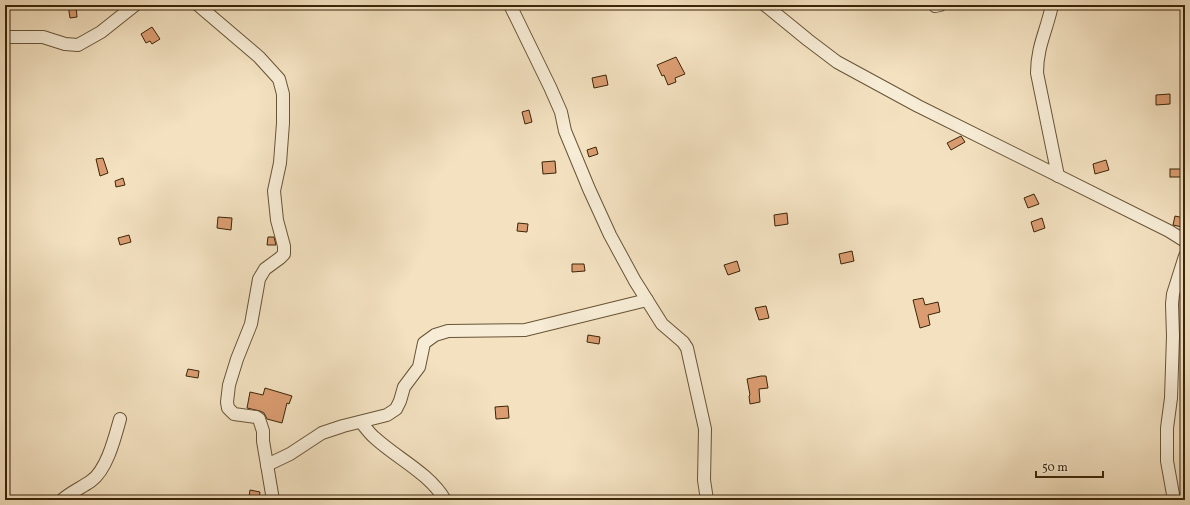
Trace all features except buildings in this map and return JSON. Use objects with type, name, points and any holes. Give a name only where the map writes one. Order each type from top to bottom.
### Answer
[{"type":"street","points":[[5,37],[43,36],[65,44],[78,45],[101,32],[135,5]]},
{"type":"street","points":[[198,5],[259,57],[279,79],[283,94],[283,123],[280,163],[274,191],[277,220],[284,246],[284,254],[265,269],[259,279],[251,324],[237,359],[229,385],[227,402],[228,408],[234,414],[256,417],[259,419],[263,431],[263,441],[274,500]]},
{"type":"street","points":[[510,5],[561,112],[565,131],[610,235],[662,324],[683,342],[687,348],[705,429],[704,480],[707,500]]},
{"type":"street","points":[[765,5],[837,62],[918,106],[1169,231],[1185,241]]},
{"type":"street","points":[[1052,5],[1040,43],[1037,73],[1058,176]]},
{"type":"street","points":[[1174,500],[1167,461],[1167,428],[1171,398],[1174,336],[1172,304],[1173,294],[1185,256]]},
{"type":"street","points":[[267,464],[290,454],[322,433],[387,415],[396,409],[404,387],[419,367],[424,343],[435,335],[448,331],[525,330],[647,300]]},
{"type":"street","points":[[62,500],[69,494],[92,481],[97,475],[107,459],[120,419]]},
{"type":"street","points":[[361,422],[374,438],[428,480],[445,500]]}]
